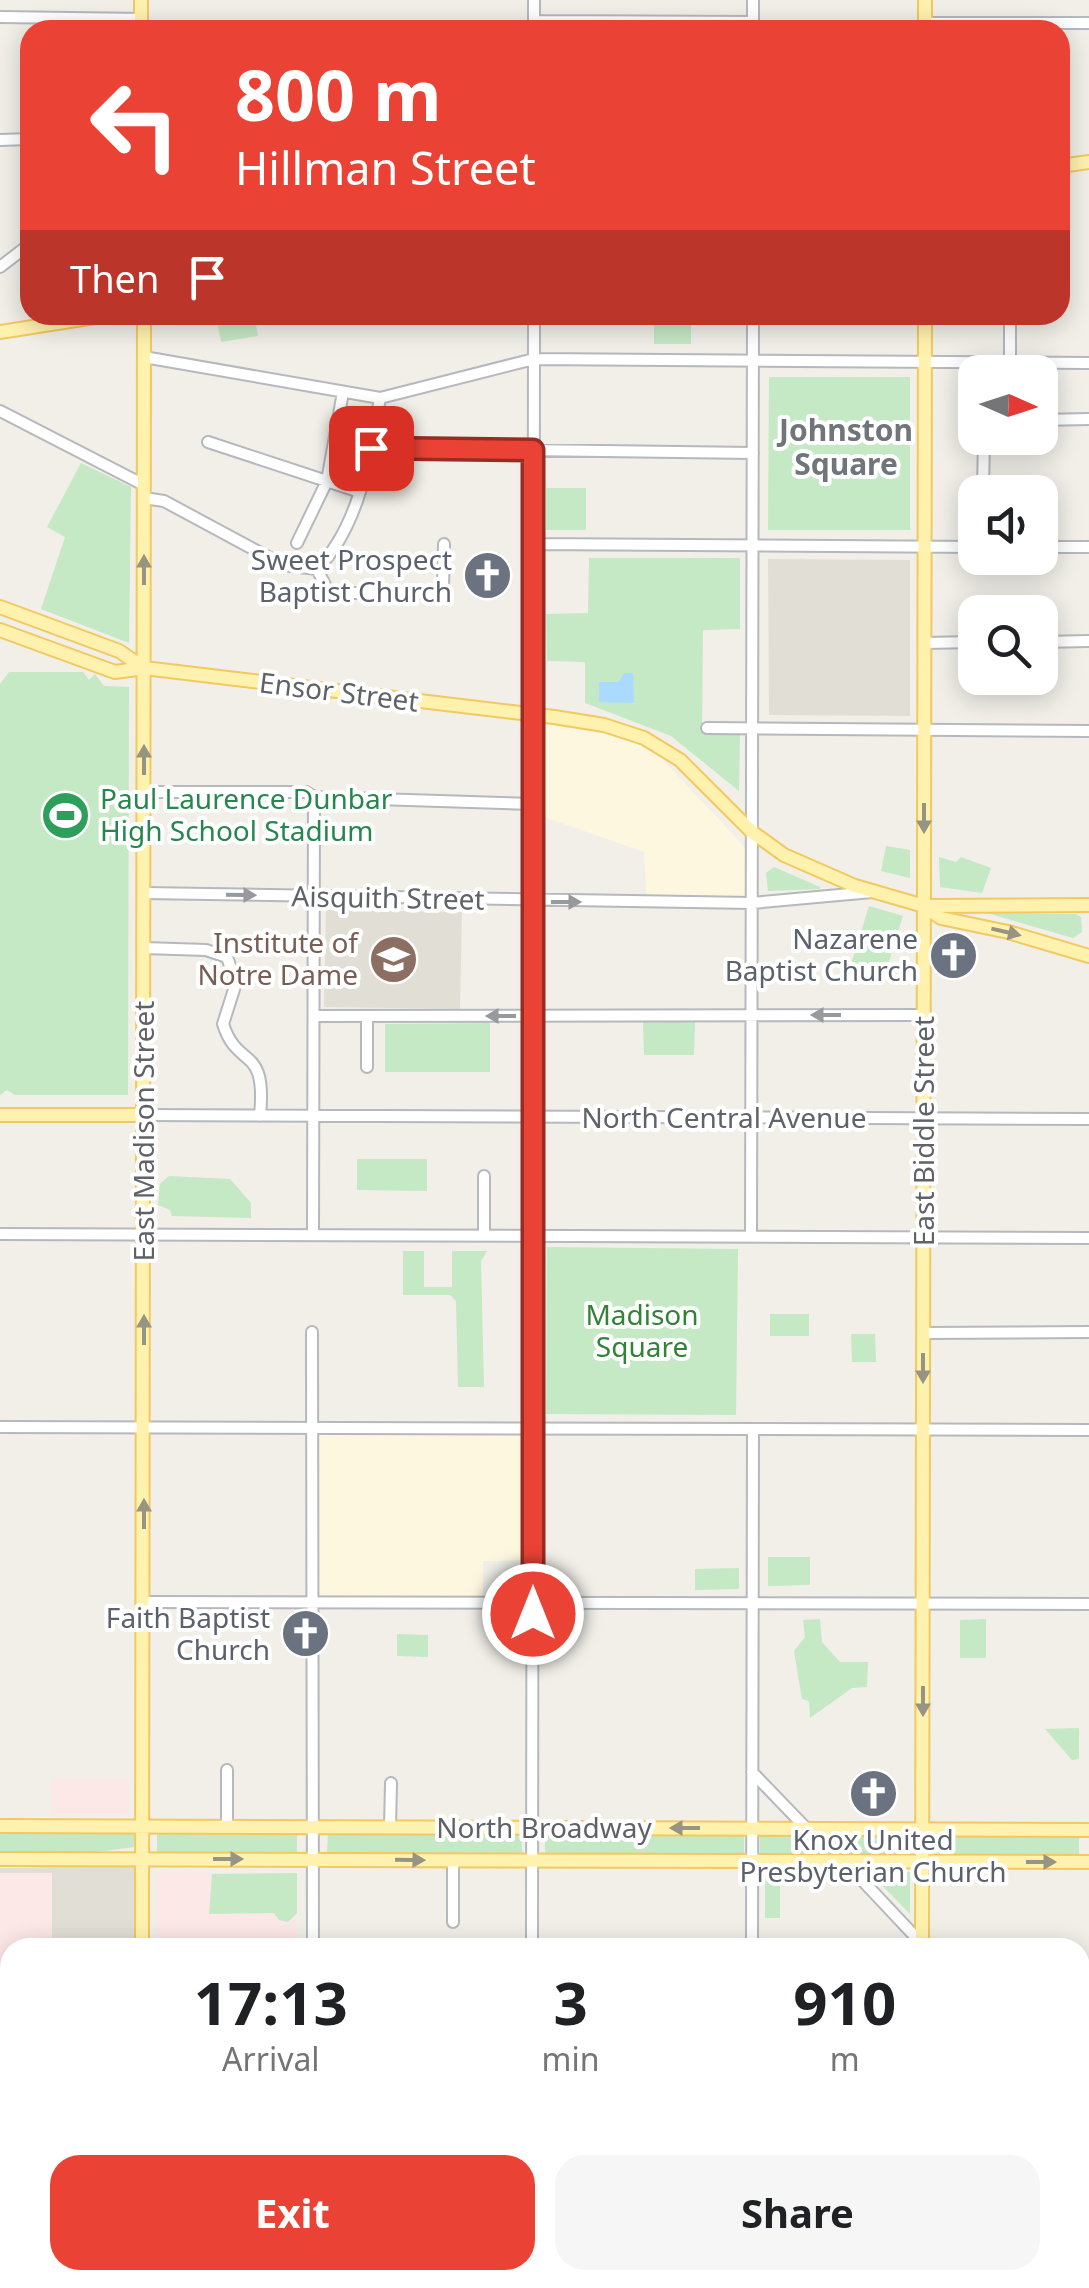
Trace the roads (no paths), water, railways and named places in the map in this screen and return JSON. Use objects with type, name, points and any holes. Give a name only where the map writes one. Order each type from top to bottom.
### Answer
[{"type":"main road","points":[[0,332],[44,325]]},
{"type":"main road","name":"East Madison Street","points":[[142,1938],[144,325]]},
{"type":"main road","name":"East Biddle Street","points":[[923,1938],[925,325]]},
{"type":"main road","name":"Ensor Street","points":[[0,607],[119,652],[144,668]]},
{"type":"main road","name":"Ensor Street","points":[[0,630],[115,672],[144,668],[604,725],[644,738],[700,778],[752,832],[798,863],[872,892],[924,906]]},
{"type":"main road","points":[[924,906],[1089,905]]},
{"type":"main road","points":[[924,906],[941,918],[1008,932],[1089,956]]},
{"type":"main road","name":"North Central Avenue","points":[[0,1115],[144,1115]]},
{"type":"main road","name":"North Broadway","points":[[0,1826],[1089,1830]]},
{"type":"main road","name":"North Broadway","points":[[0,1859],[1089,1862]]},
{"type":"street","points":[[0,17],[60,20]]},
{"type":"street","points":[[0,267],[20,252]]},
{"type":"street","points":[[532,1938],[534,325]]},
{"type":"street","points":[[751,1236],[753,325]]},
{"type":"street","points":[[1010,325],[1010,355]]},
{"type":"street","points":[[144,356],[380,398],[534,359],[958,363]]},
{"type":"street","points":[[1058,363],[1089,363]]},
{"type":"street","points":[[297,543],[328,481],[343,392]]},
{"type":"street","points":[[318,569],[334,547],[360,492],[380,398]]},
{"type":"street","points":[[0,411],[283,565],[318,569]]},
{"type":"street","points":[[1058,420],[1089,420]]},
{"type":"street","points":[[208,442],[360,492]]},
{"type":"street","points":[[371,448],[753,453]]},
{"type":"street","points":[[318,569],[329,593],[437,593],[443,588],[444,544]]},
{"type":"street","points":[[534,544],[958,546]]},
{"type":"street","points":[[1058,547],[1089,547]]},
{"type":"street","points":[[1058,642],[1089,641]]},
{"type":"street","points":[[924,642],[958,642]]},
{"type":"street","points":[[707,728],[1089,732]]},
{"type":"street","points":[[144,792],[306,792],[314,797],[534,804]]},
{"type":"street","points":[[314,797],[314,1234]]},
{"type":"street","name":"Aisquith Street","points":[[144,893],[752,903],[872,892]]},
{"type":"street","points":[[144,948],[206,950],[227,957],[236,983],[223,1024],[232,1043],[253,1059],[260,1073],[260,1116]]},
{"type":"street","points":[[314,1016],[924,1015]]},
{"type":"street","points":[[367,1016],[367,1067]]},
{"type":"street","name":"North Central Avenue","points":[[144,1115],[1089,1119]]},
{"type":"street","points":[[484,1176],[484,1235]]},
{"type":"street","points":[[0,1234],[1089,1238]]},
{"type":"street","points":[[312,1332],[313,1938]]},
{"type":"street","points":[[923,1332],[1089,1332]]},
{"type":"street","points":[[0,1426],[1089,1430]]},
{"type":"street","points":[[752,1938],[753,1429]]},
{"type":"street","points":[[144,1602],[1089,1604]]},
{"type":"street","points":[[227,1827],[228,1770]]},
{"type":"street","points":[[752,1772],[806,1828]]},
{"type":"street","points":[[390,1782],[390,1827]]},
{"type":"street","points":[[452,1860],[453,1922]]},
{"type":"street","points":[[846,1862],[916,1938]]},
{"type":"water","points":[[624,673],[633,673],[634,703],[599,702],[599,682],[619,682]]},
{"type":"place","name":"Sweet Prospect Baptist Church","points":[[487,576]]},
{"type":"place","name":"Paul Laurence Dunbar High School Stadium","points":[[65,815]]},
{"type":"place","name":"Nazarene Baptist Church","points":[[953,955]]},
{"type":"place","name":"Institute of Notre Dame","points":[[393,959]]},
{"type":"place","name":"Faith Baptist Church","points":[[305,1634]]},
{"type":"place","name":"Knox United Presbyterian Church","points":[[873,1793]]},
{"type":"district","name":"Johnston Square","points":[[846,448]]},
{"type":"park label","name":"Madison Square","points":[[642,1331]]}]
